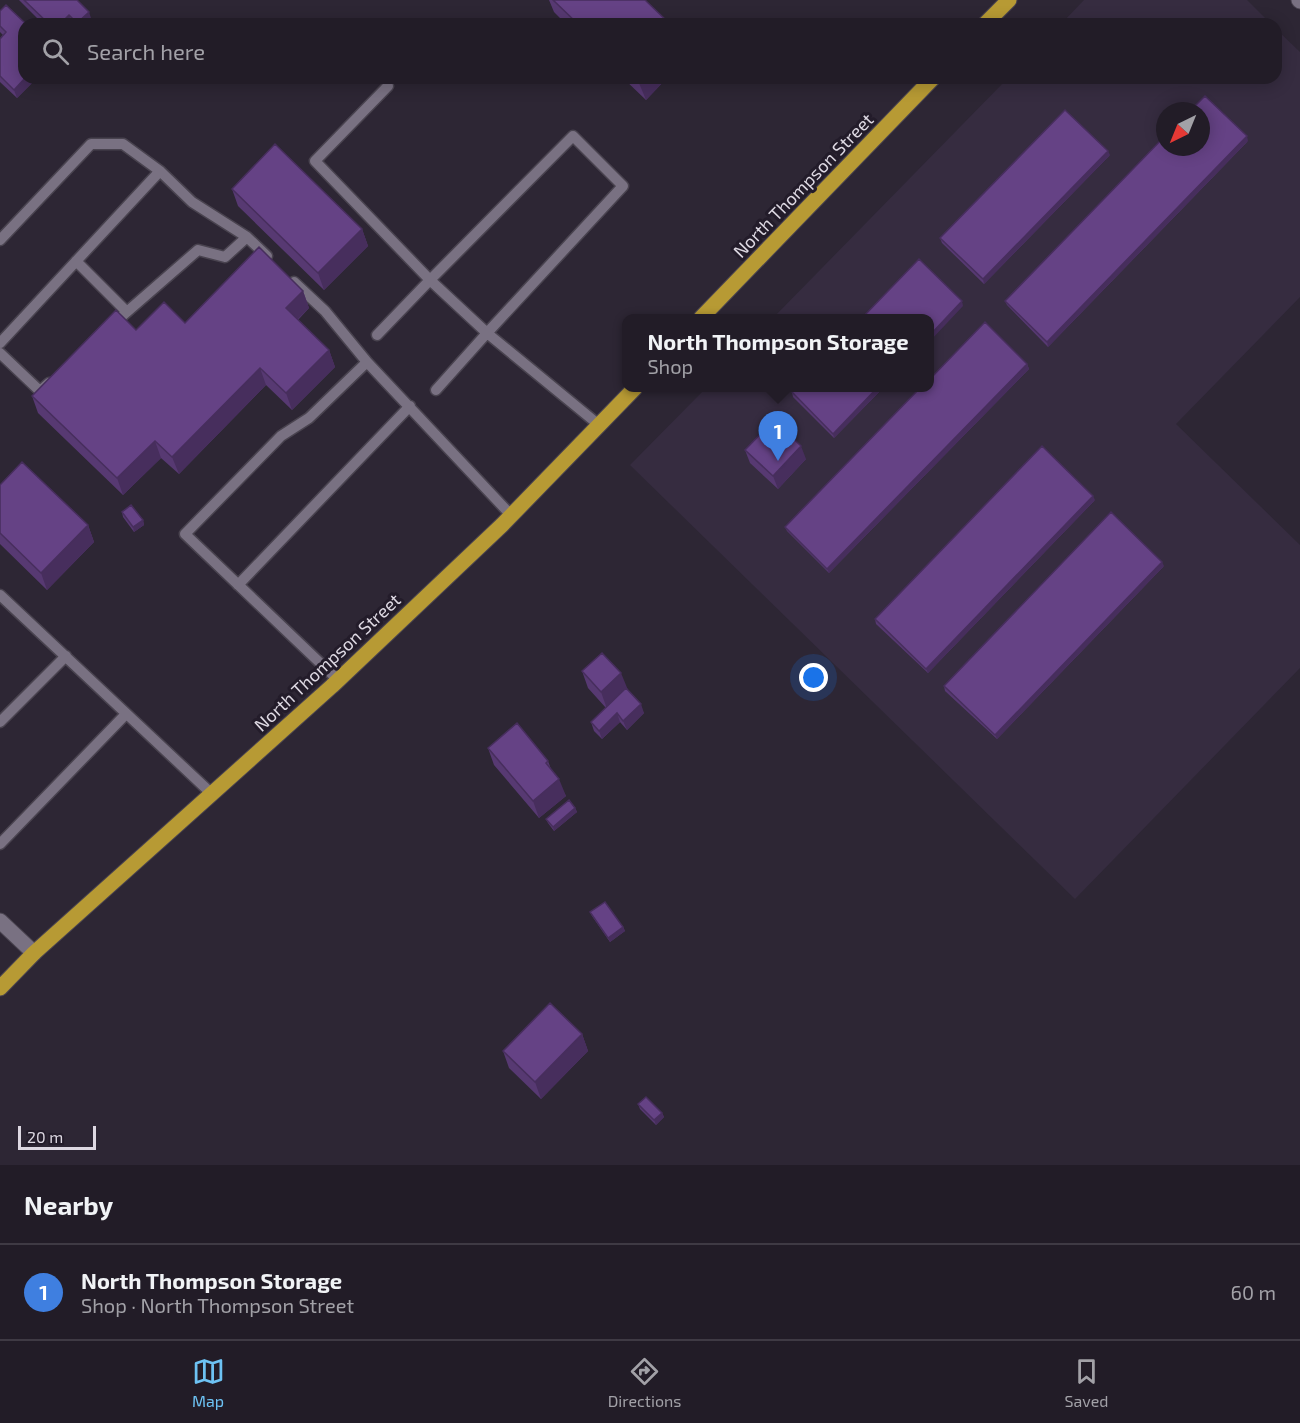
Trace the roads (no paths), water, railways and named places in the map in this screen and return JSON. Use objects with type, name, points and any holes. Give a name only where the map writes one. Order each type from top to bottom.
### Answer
[{"type":"main road","points":[[992,18],[1009,0]]},
{"type":"main road","name":"North Thompson Street","points":[[705,314],[927,84]]},
{"type":"main road","name":"North Thompson Street","points":[[0,988],[34,953],[338,680],[510,515],[629,392]]},
{"type":"street","points":[[0,921],[34,953]]},
{"type":"lane","points":[[388,86],[315,161],[430,280],[487,333],[599,425]]},
{"type":"lane","points":[[377,335],[573,136],[623,186],[436,390]]},
{"type":"lane","points":[[0,240],[91,144],[123,144],[160,171],[192,202],[247,237],[325,311],[368,362],[510,515]]},
{"type":"lane","points":[[0,343],[160,171]]},
{"type":"lane","points":[[100,335],[198,250],[225,257],[247,237]]},
{"type":"lane","points":[[76,261],[126,311]]},
{"type":"lane","points":[[0,352],[40,391],[57,375]]},
{"type":"lane","points":[[338,680],[184,534],[280,436],[309,418],[368,362]]},
{"type":"lane","points":[[238,585],[410,406]]},
{"type":"lane","points":[[2,600],[66,656],[212,794]]},
{"type":"lane","points":[[0,722],[66,656]]},
{"type":"lane","points":[[0,844],[126,714]]},
{"type":"place","name":"North Thompson Storage","points":[[778,461]]}]
